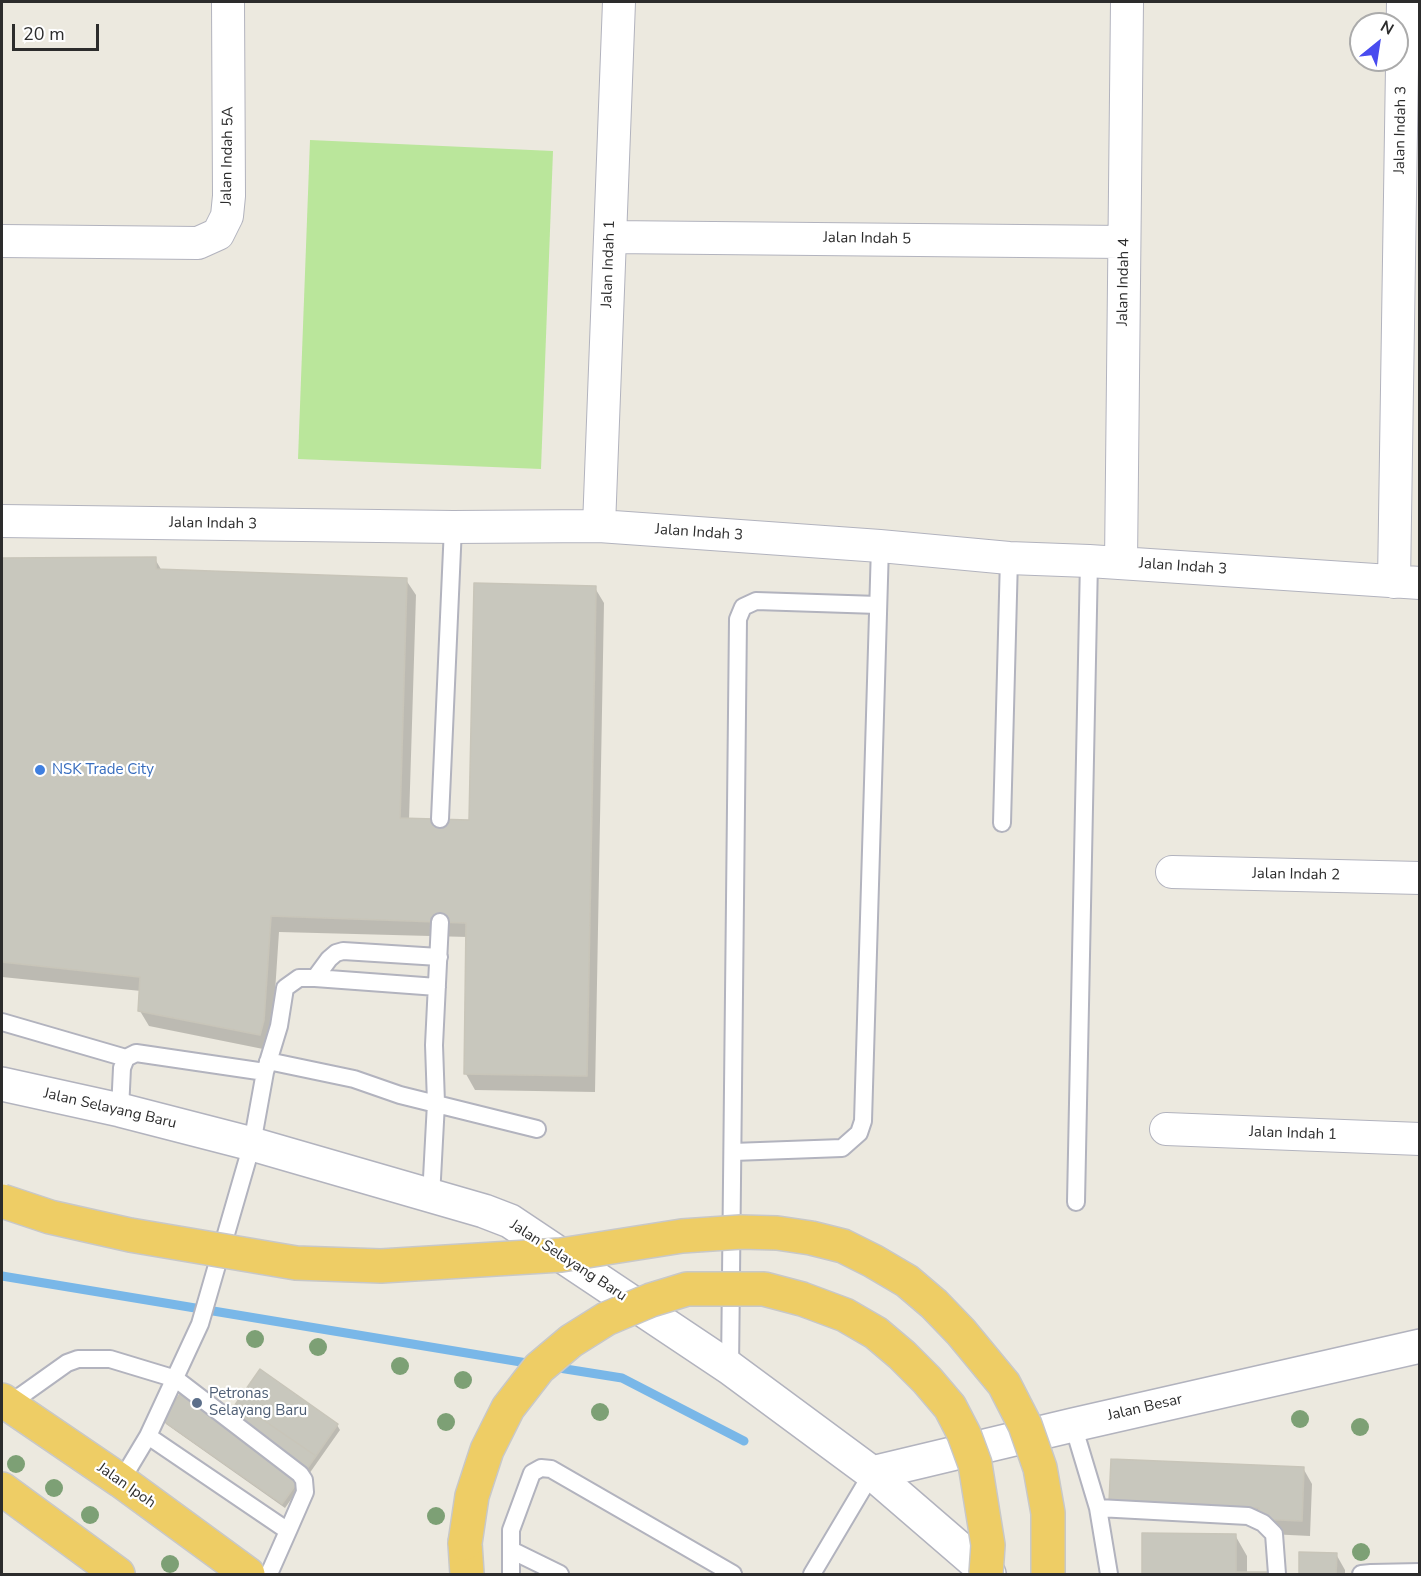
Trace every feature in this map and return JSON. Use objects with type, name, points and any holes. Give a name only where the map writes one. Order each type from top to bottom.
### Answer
[{"type":"highway","points":[[2,1201],[50,1217],[130,1234],[207,1249],[307,1263],[381,1266],[561,1255],[682,1236],[741,1232],[777,1233],[843,1246],[907,1281],[934,1304],[961,1332],[1004,1384],[1025,1425],[1040,1468],[1048,1513],[1048,1575]]},
{"type":"highway","points":[[466,1559],[472,1496],[487,1450],[508,1408],[539,1368],[571,1341],[606,1319],[651,1300],[687,1289],[764,1289],[802,1299],[845,1316],[876,1334],[910,1363],[950,1407],[964,1434],[975,1464],[988,1545],[988,1575]]},
{"type":"highway","name":"Jalan Ipoh","points":[[4,1402],[121,1481],[248,1575]]},
{"type":"highway","points":[[13,1498],[94,1575]]},
{"type":"highway","points":[[13,1498],[118,1575]]},
{"type":"street","name":"Jalan Indah 5A","points":[[2,241],[198,243],[218,234],[226,216],[229,196],[228,2]]},
{"type":"street","name":"Jalan Indah 1","points":[[599,526],[619,2]]},
{"type":"street","name":"Jalan Indah 4","points":[[1121,563],[1127,2]]},
{"type":"street","name":"Jalan Indah 3","points":[[2,521],[453,527],[599,526],[880,546],[1009,558],[1121,563],[1407,583],[1403,2]]},
{"type":"street","name":"Jalan Indah 5","points":[[610,237],[1124,242]]},
{"type":"street","name":"Jalan Indah 2","points":[[1172,872],[1419,878]]},
{"type":"street","name":"Jalan Selayang Baru","points":[[2,1084],[120,1110],[252,1144],[431,1197],[484,1210],[510,1221],[730,1368],[872,1473],[988,1575]]},
{"type":"street","name":"Jalan Indah 1","points":[[1166,1129],[1419,1139]]},
{"type":"street","name":"Jalan Besar","points":[[872,1473],[1419,1346]]},
{"type":"lane","points":[[440,819],[453,527]]},
{"type":"lane","points":[[732,1152],[842,1148],[859,1133],[863,1121],[880,546]]},
{"type":"lane","points":[[1002,823],[1009,558]]},
{"type":"lane","points":[[1076,1202],[1089,561]]},
{"type":"lane","points":[[730,1368],[738,619],[743,607],[756,601],[878,606]]},
{"type":"lane","points":[[431,1197],[436,1103],[434,1045],[440,922]]},
{"type":"lane","points":[[315,978],[329,959],[343,951],[439,957]]},
{"type":"lane","points":[[121,1481],[148,1436],[200,1324],[252,1144],[266,1066],[279,1026],[285,988],[299,978],[437,987]]},
{"type":"lane","points":[[2,1022],[126,1058]]},
{"type":"lane","points":[[120,1110],[122,1068],[126,1058],[136,1053],[266,1066],[354,1079],[400,1095],[537,1129]]},
{"type":"lane","points":[[4,1402],[67,1363],[78,1359],[110,1359],[176,1379],[300,1474],[304,1480],[305,1492],[269,1575]]},
{"type":"lane","points":[[1072,1425],[1098,1508],[1109,1575]]},
{"type":"lane","points":[[148,1436],[288,1531]]},
{"type":"lane","points":[[511,1575],[511,1530],[532,1473],[541,1468],[551,1469],[733,1575]]},
{"type":"lane","points":[[812,1575],[872,1473]]},
{"type":"lane","points":[[1098,1508],[1248,1516],[1263,1523],[1274,1534],[1277,1575]]},
{"type":"lane","points":[[511,1550],[560,1575]]},
{"type":"lane","points":[[1361,1575],[1419,1572]]},
{"type":"green space","points":[[310,140],[553,151],[541,469],[298,459]]},
{"type":"building","points":[[156,557],[156,569],[407,578],[400,818],[469,820],[474,583],[596,586],[587,1076],[464,1074],[466,923],[271,916],[264,1020],[260,1035],[138,1011],[140,977],[2,962],[2,558]]},
{"type":"building","points":[[260,1369],[338,1424],[316,1456],[237,1402]]},
{"type":"building","points":[[185,1387],[227,1417],[237,1402],[316,1456],[282,1504],[162,1420]]},
{"type":"building","points":[[1111,1459],[1304,1467],[1302,1521],[1258,1519],[1259,1508],[1109,1502]]},
{"type":"building","points":[[1142,1533],[1236,1534],[1236,1572],[1273,1572],[1273,1574],[1142,1574]]},
{"type":"building","points":[[1299,1552],[1337,1553],[1336,1574],[1299,1574]]},
{"type":"waterway","points":[[2,1276],[533,1364]]},
{"type":"waterway","points":[[553,1367],[622,1378],[744,1441]]},
{"type":"place","name":"NSK Trade City","points":[[40,770]]},
{"type":"place","name":"Petronas Selayang Baru","points":[[197,1403]]}]
